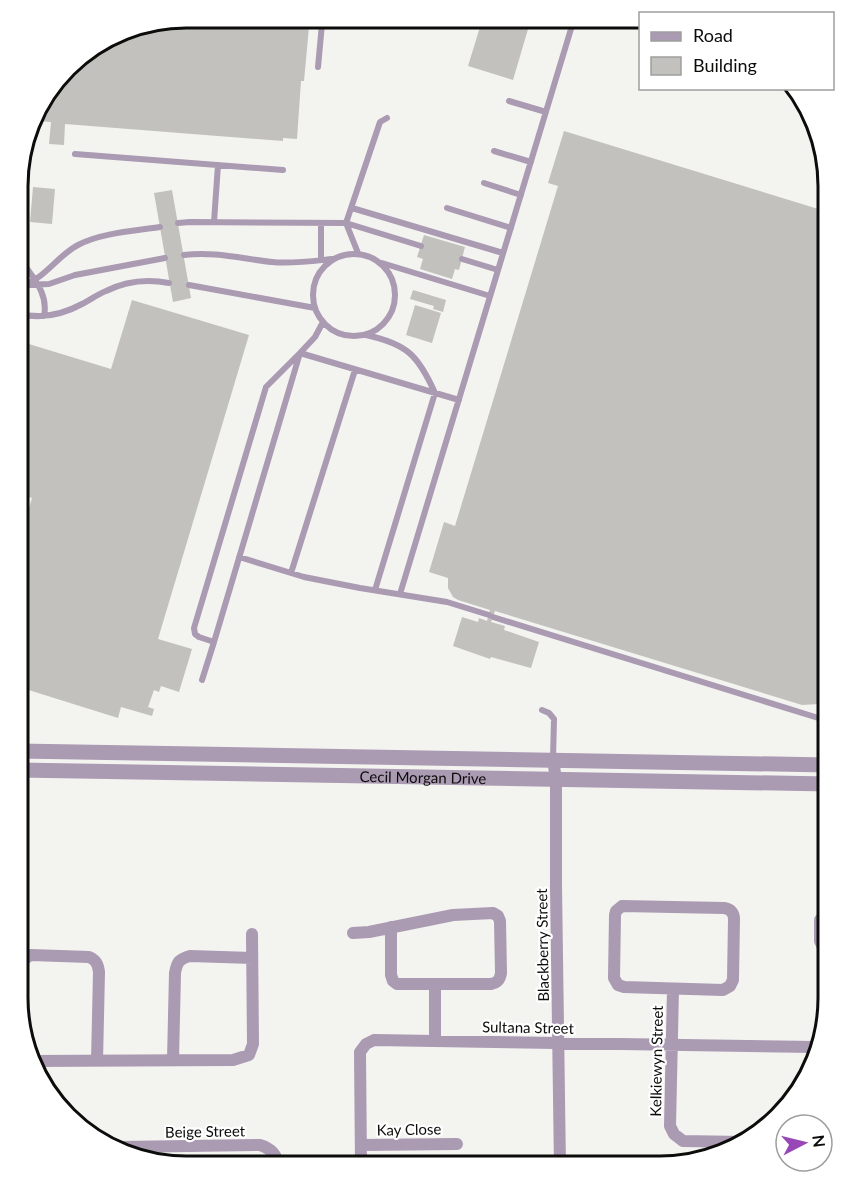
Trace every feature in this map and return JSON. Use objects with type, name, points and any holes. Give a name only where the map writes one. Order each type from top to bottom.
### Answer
[{"type":"street","name":"Cecil Morgan Drive","points":[[28,751],[817,765]]},
{"type":"street","name":"Blackberry Street","points":[[553,759],[556,780],[560,1156]]},
{"type":"street","name":"Cecil Morgan Drive","points":[[28,770],[817,784]]},
{"type":"street","points":[[626,906],[724,908],[731,911],[734,919],[733,980],[730,986],[723,990],[673,989],[621,987],[616,984],[614,978],[615,915],[619,908],[626,906]]},
{"type":"street","points":[[353,933],[369,932],[391,927],[453,915],[490,912],[498,916],[500,921],[501,973],[497,982],[491,984],[400,985],[393,981],[391,975],[391,927]]},
{"type":"street","points":[[41,1060],[233,1060],[249,1055],[253,1044],[252,934]]},
{"type":"street","points":[[28,957],[31,955],[89,957],[98,965],[98,1060]]},
{"type":"street","points":[[173,1060],[177,964],[183,958],[190,956],[252,958]]},
{"type":"street","points":[[435,985],[435,1040]]},
{"type":"street","name":"Kelkiewyn Street","points":[[673,989],[670,1126],[674,1134],[686,1142],[724,1142]]},
{"type":"street","name":"Sultana Street","points":[[361,1156],[360,1058],[362,1048],[374,1040],[810,1047]]},
{"type":"street","name":"Kay Close","points":[[361,1145],[458,1144]]},
{"type":"street","name":"Beige Street","points":[[134,1147],[260,1145],[273,1151],[276,1156]]},
{"type":"lane","points":[[318,67],[322,28]]},
{"type":"lane","points":[[400,594],[571,28]]},
{"type":"lane","points":[[509,101],[546,112]]},
{"type":"lane","points":[[358,253],[346,223],[380,122],[387,118]]},
{"type":"lane","points":[[494,151],[531,162]]},
{"type":"lane","points":[[75,154],[284,170]]},
{"type":"lane","points":[[214,222],[218,165]]},
{"type":"lane","points":[[484,183],[521,195]]},
{"type":"lane","points":[[351,208],[503,253]]},
{"type":"lane","points":[[447,208],[511,228]]},
{"type":"lane","points":[[178,223],[346,223],[421,246]]},
{"type":"lane","points":[[321,223],[321,260]]},
{"type":"lane","points":[[37,282],[71,249],[82,243],[160,227]]},
{"type":"lane","points":[[375,590],[435,393],[417,361],[405,349],[389,340],[366,335],[347,336],[323,322],[315,308],[313,297],[318,275],[325,266],[341,255],[358,253],[381,263],[490,296]]},
{"type":"lane","points":[[184,255],[230,256],[274,262],[334,259]]},
{"type":"lane","points":[[28,284],[49,284],[75,275],[165,258]]},
{"type":"lane","points":[[462,259],[498,270]]},
{"type":"lane","points":[[366,335],[385,323],[395,304],[394,282],[389,271],[381,263]]},
{"type":"lane","points":[[28,270],[44,298],[44,316]]},
{"type":"lane","points":[[28,315],[44,316],[70,310],[106,291],[133,282],[152,280],[170,283]]},
{"type":"lane","points":[[189,285],[315,308]]},
{"type":"lane","points":[[214,642],[197,636],[194,628],[266,387],[315,337],[323,322]]},
{"type":"lane","points":[[300,353],[459,400]]},
{"type":"lane","points":[[202,680],[300,353]]},
{"type":"lane","points":[[291,573],[355,370]]},
{"type":"lane","points":[[239,557],[291,573],[447,602],[817,718]]},
{"type":"lane","points":[[542,710],[554,719],[553,759]]},
{"type":"building","points":[[186,28],[309,28],[304,81],[301,81],[297,139],[283,138],[283,141],[65,124],[64,145],[49,144],[51,122],[43,121],[50,107],[61,90],[82,68],[107,50],[136,37]]},
{"type":"building","points":[[480,28],[528,28],[513,80],[468,66]]},
{"type":"building","points":[[564,131],[818,209],[817,704],[802,705],[495,611],[491,622],[505,626],[504,630],[539,642],[531,668],[491,657],[490,659],[453,646],[462,617],[478,622],[479,618],[487,621],[490,610],[453,597],[448,588],[448,578],[429,572],[444,522],[455,526],[558,186],[548,183]]},
{"type":"building","points":[[33,187],[55,189],[52,224],[30,222]]},
{"type":"building","points":[[172,190],[191,298],[173,302],[154,193]]},
{"type":"building","points":[[424,235],[465,247],[459,270],[455,269],[452,279],[420,269],[423,259],[417,257]]},
{"type":"building","points":[[413,290],[446,300],[443,312],[433,309],[434,306],[410,299]]},
{"type":"building","points":[[132,300],[249,335],[158,639],[192,649],[179,692],[161,686],[159,692],[154,690],[148,707],[154,709],[152,716],[121,707],[118,718],[28,690],[28,511],[32,498],[28,497],[28,344],[111,369]]},
{"type":"building","points":[[415,305],[441,313],[432,343],[406,335]]}]
